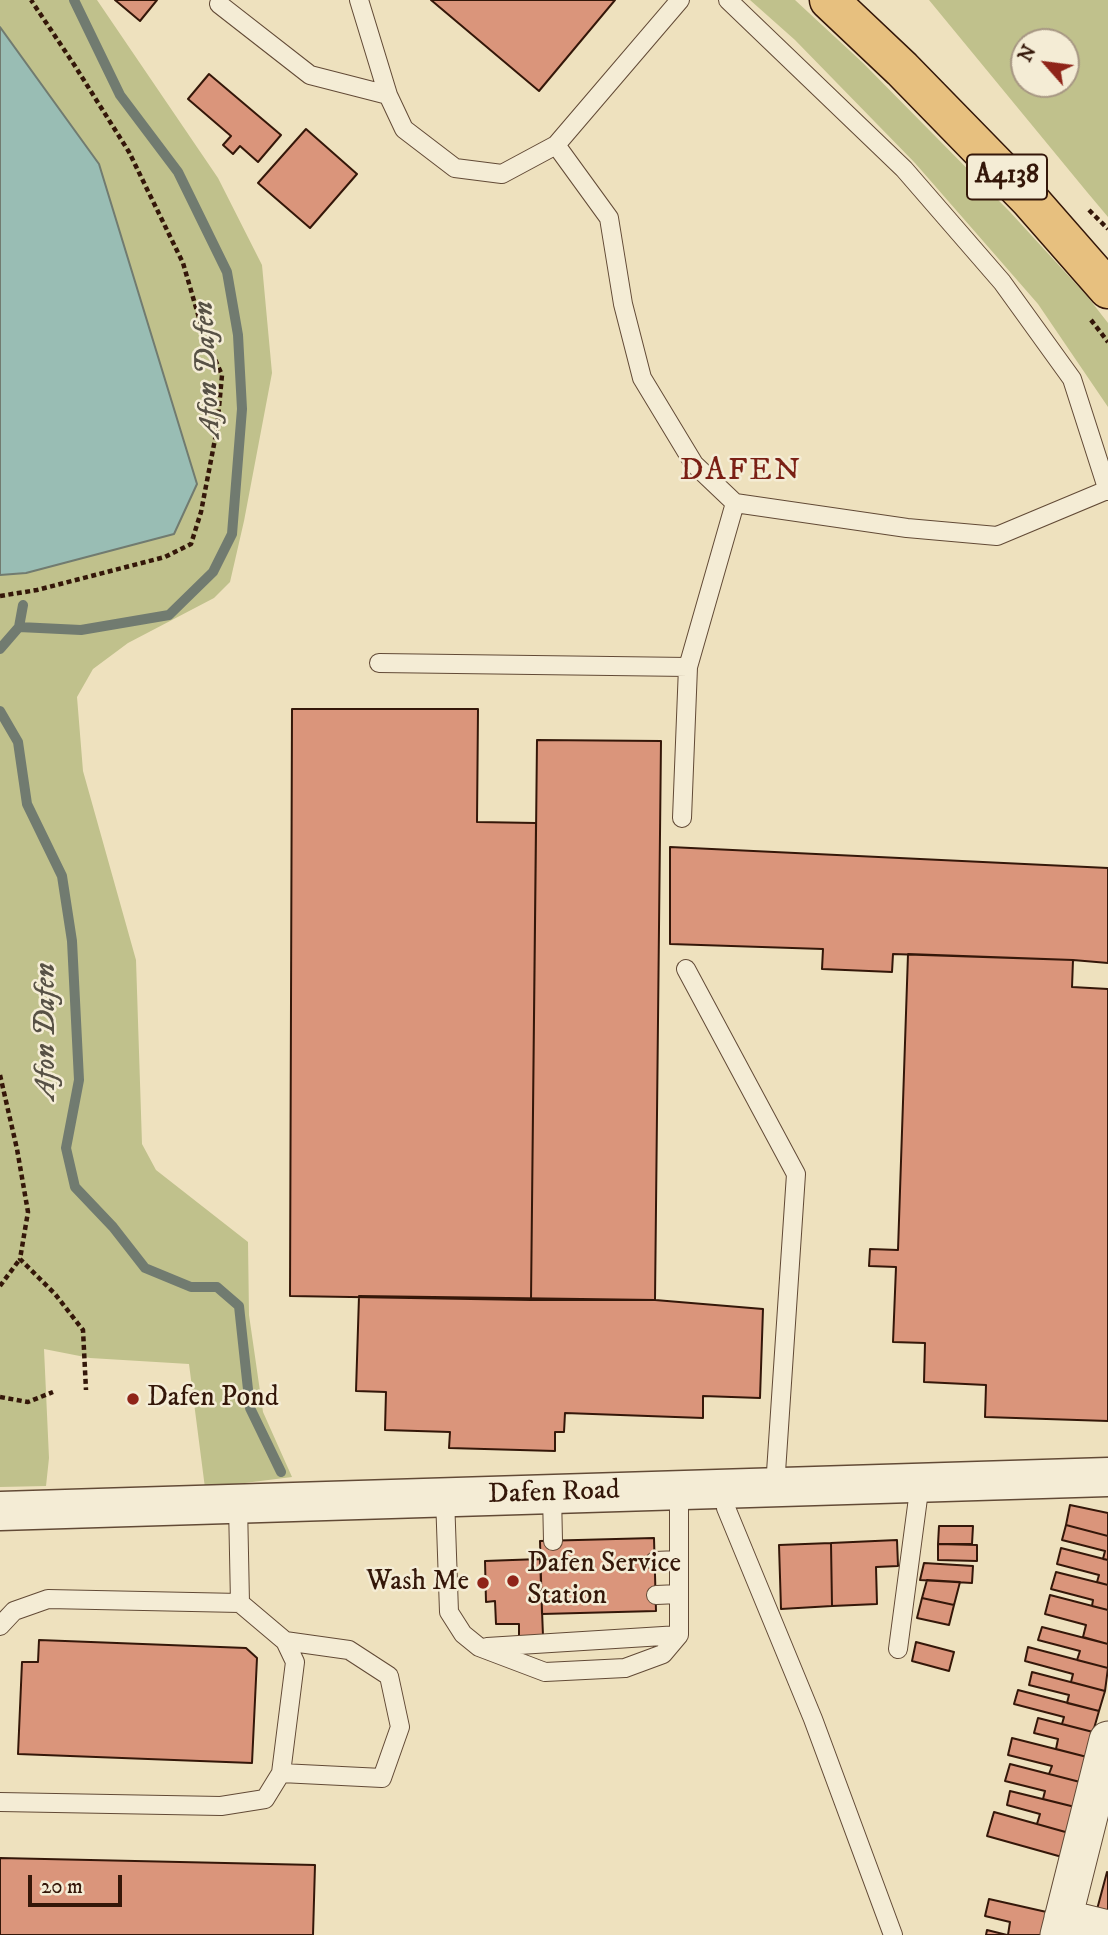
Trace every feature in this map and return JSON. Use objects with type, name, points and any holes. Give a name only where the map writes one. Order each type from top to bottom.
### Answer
[{"type":"highway","name":"A4138","points":[[829,0],[902,68],[1021,191],[1108,289]]},
{"type":"street","name":"Dafen Road","points":[[0,1511],[1108,1477]]},
{"type":"street","points":[[1108,1740],[1061,1927],[1108,1928]]},
{"type":"lane","points":[[359,0],[388,95],[404,129],[455,168],[502,174],[556,145],[680,0]]},
{"type":"lane","points":[[556,145],[609,218],[623,304],[642,378],[694,464],[735,503],[907,528],[997,536],[1107,491],[1072,379],[1002,282],[904,169],[728,0]]},
{"type":"lane","points":[[219,4],[310,75],[388,95]]},
{"type":"lane","points":[[682,818],[688,667],[735,503]]},
{"type":"lane","points":[[379,663],[688,667]]},
{"type":"lane","points":[[686,969],[796,1174],[775,1487]]},
{"type":"lane","points":[[898,1649],[920,1483]]},
{"type":"lane","points":[[726,1488],[726,1508],[813,1719],[892,1935]]},
{"type":"lane","points":[[445,1497],[449,1612],[463,1634],[479,1647],[545,1672],[625,1668],[663,1654],[679,1635],[679,1490]]},
{"type":"lane","points":[[552,1494],[553,1541]]},
{"type":"lane","points":[[238,1504],[240,1603]]},
{"type":"lane","points":[[655,1561],[679,1560]]},
{"type":"lane","points":[[656,1595],[679,1594]]},
{"type":"lane","points":[[0,1626],[14,1611],[48,1599],[240,1603],[285,1641],[295,1662],[281,1773],[265,1799],[221,1806],[0,1802]]},
{"type":"lane","points":[[479,1647],[679,1635]]},
{"type":"lane","points":[[281,1773],[382,1778],[400,1727],[388,1676],[349,1650],[285,1641]]},
{"type":"path","points":[[0,596],[37,590],[165,557],[191,544],[201,512],[217,429],[222,375],[204,335],[183,263],[129,152],[31,0]]},
{"type":"path","points":[[0,1075],[28,1212],[20,1259],[0,1286]]},
{"type":"path","points":[[20,1259],[55,1294],[83,1330],[86,1390]]},
{"type":"path","points":[[0,1397],[28,1402],[53,1392]]},
{"type":"green space","points":[[0,0],[97,0],[218,178],[262,265],[272,373],[230,582],[214,598],[128,643],[93,669],[77,697],[83,771],[136,960],[142,1144],[156,1170],[248,1242],[249,1315],[263,1412],[292,1477],[205,1488],[189,1364],[90,1358],[44,1349],[49,1458],[46,1486],[0,1487],[0,575],[26,573],[99,164],[0,27]]},
{"type":"green space","points":[[750,0],[795,0],[863,63],[1010,212],[1087,296],[1108,323],[1108,407],[1038,304],[915,163],[795,40]]},
{"type":"green space","points":[[929,0],[1108,0],[1108,217]]},
{"type":"water","points":[[0,27],[99,164],[197,484],[174,534],[26,573],[0,575]]},
{"type":"building","points":[[115,0],[157,0],[140,21]]},
{"type":"building","points":[[431,0],[615,0],[539,91]]},
{"type":"building","points":[[209,74],[281,135],[258,162],[240,146],[233,154],[223,145],[231,136],[188,99]]},
{"type":"building","points":[[306,129],[357,174],[310,228],[258,183]]},
{"type":"building","points":[[292,709],[478,709],[477,822],[536,823],[531,1300],[290,1296]]},
{"type":"building","points":[[537,740],[661,741],[655,1300],[531,1300]]},
{"type":"building","points":[[670,847],[1108,868],[1108,963],[893,954],[892,972],[822,969],[823,949],[670,944]]},
{"type":"building","points":[[908,954],[1073,960],[1072,987],[1108,989],[1108,1421],[985,1417],[986,1385],[924,1382],[925,1343],[893,1342],[896,1267],[869,1266],[870,1249],[898,1250]]},
{"type":"building","points":[[359,1296],[655,1300],[763,1309],[760,1398],[703,1396],[703,1418],[565,1413],[564,1432],[555,1432],[555,1451],[449,1448],[450,1432],[385,1430],[386,1392],[356,1391]]},
{"type":"building","points":[[1070,1505],[1108,1513],[1108,1536],[1066,1525]]},
{"type":"building","points":[[1066,1525],[1108,1536],[1108,1560],[1103,1559],[1105,1551],[1062,1540]]},
{"type":"building","points":[[939,1526],[973,1526],[972,1544],[938,1544]]},
{"type":"building","points":[[654,1538],[656,1611],[542,1614],[540,1541]]},
{"type":"building","points":[[897,1540],[898,1566],[876,1567],[877,1604],[832,1606],[831,1543]]},
{"type":"building","points":[[831,1543],[832,1606],[781,1609],[779,1545]]},
{"type":"building","points":[[938,1544],[977,1545],[977,1561],[938,1560]]},
{"type":"building","points":[[1061,1548],[1108,1560],[1108,1585],[1097,1582],[1099,1575],[1057,1564]]},
{"type":"building","name":"Dafen Service Station","points":[[540,1559],[543,1636],[519,1637],[519,1624],[496,1624],[495,1601],[486,1602],[485,1561]]},
{"type":"building","points":[[924,1563],[973,1566],[972,1583],[920,1580]]},
{"type":"building","points":[[1056,1572],[1108,1585],[1108,1610],[1092,1606],[1093,1600],[1051,1589]]},
{"type":"building","points":[[927,1580],[960,1582],[954,1605],[922,1598]]},
{"type":"building","points":[[1050,1595],[1108,1610],[1108,1644],[1083,1637],[1086,1625],[1045,1614]]},
{"type":"building","points":[[922,1598],[954,1605],[949,1625],[917,1618]]},
{"type":"building","points":[[1042,1627],[1108,1644],[1108,1668],[1077,1660],[1080,1651],[1038,1640]]},
{"type":"building","points":[[39,1640],[246,1648],[257,1658],[252,1763],[18,1754],[22,1662],[38,1662]]},
{"type":"building","points":[[916,1642],[954,1652],[949,1671],[912,1661]]},
{"type":"building","points":[[1028,1647],[1108,1668],[1105,1691],[1071,1682],[1073,1674],[1025,1661]]},
{"type":"building","points":[[1032,1672],[1105,1691],[1099,1711],[1067,1703],[1069,1695],[1029,1685]]},
{"type":"building","points":[[1018,1690],[1099,1711],[1093,1732],[1062,1724],[1064,1717],[1014,1704]]},
{"type":"building","points":[[1038,1718],[1093,1732],[1087,1757],[1056,1749],[1058,1739],[1034,1733]]},
{"type":"building","points":[[1012,1738],[1087,1757],[1080,1782],[1049,1774],[1052,1766],[1008,1755]]},
{"type":"building","points":[[1010,1764],[1080,1782],[1075,1807],[1043,1799],[1045,1791],[1005,1781]]},
{"type":"building","points":[[1010,1791],[1075,1807],[1069,1833],[1037,1824],[1040,1814],[1007,1805]]},
{"type":"building","points":[[994,1812],[1069,1833],[1062,1857],[987,1836]]},
{"type":"building","points":[[0,1858],[315,1865],[313,1935],[0,1935]]},
{"type":"building","points":[[1108,1873],[1108,1919],[1095,1917]]},
{"type":"building","points":[[989,1899],[1051,1913],[1046,1935],[1008,1935],[1010,1922],[985,1916]]},
{"type":"building","points":[[987,1930],[1007,1935],[986,1935]]},
{"type":"waterway","name":"Afon Dafen","points":[[19,627],[81,630],[169,615],[213,572],[232,534],[242,409],[238,335],[227,272],[178,172],[120,95],[74,0]]},
{"type":"waterway","points":[[19,627],[23,605]]},
{"type":"waterway","name":"Afon Dafen","points":[[0,649],[19,627]]},
{"type":"waterway","name":"Afon Dafen","points":[[0,711],[18,742],[27,804],[62,876],[72,941],[79,1080],[66,1148],[75,1187],[113,1227],[145,1268],[191,1287],[217,1287],[239,1306],[250,1408],[281,1472]]},
{"type":"place","name":"Dafen Pond","points":[[133,1399]]},
{"type":"place","name":"Dafen Service Station","points":[[513,1581]]},
{"type":"place","name":"Wash Me","points":[[483,1583]]},
{"type":"district","name":"DAFEN","points":[[741,472]]}]
